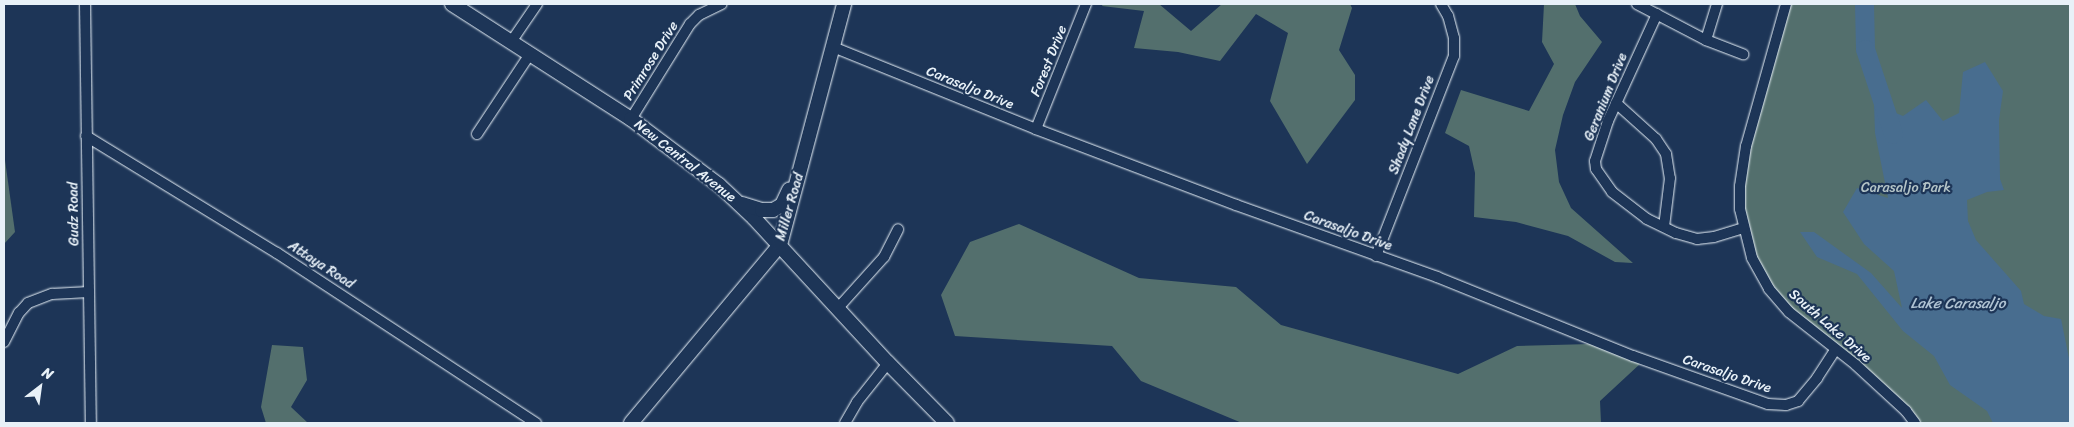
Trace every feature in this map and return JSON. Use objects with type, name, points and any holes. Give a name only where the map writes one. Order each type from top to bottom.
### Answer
[{"type":"street","name":"Gudz Road","points":[[85,4],[92,423]]},
{"type":"street","name":"New Central Avenue","points":[[452,4],[631,119],[670,147],[739,203],[888,363],[947,423]]},
{"type":"street","points":[[511,42],[537,4]]},
{"type":"street","name":"Primrose Drive","points":[[631,119],[690,24],[698,15],[722,4]]},
{"type":"street","name":"Miller Road","points":[[631,423],[780,245],[844,4]]},
{"type":"street","name":"Forest Drive","points":[[1036,129],[1086,4]]},
{"type":"street","name":"Shady Lane Drive","points":[[1376,256],[1454,56],[1454,38],[1448,16],[1441,4]]},
{"type":"street","points":[[1637,4],[1706,40],[1743,54]]},
{"type":"street","points":[[1706,40],[1717,4]]},
{"type":"street","name":"South Lake Drive","points":[[1786,4],[1746,146],[1740,186],[1740,209],[1743,228],[1752,258],[1769,289],[1789,312],[1856,365],[1906,411],[1915,423]]},
{"type":"street","name":"Geranium Drive","points":[[1657,14],[1608,121],[1595,161],[1596,169],[1612,192],[1648,219],[1664,227],[1697,239],[1714,237],[1743,228]]},
{"type":"street","name":"Carasaljo Drive","points":[[833,47],[1036,129],[1437,277],[1633,356],[1768,404],[1786,405],[1798,401],[1817,378],[1835,350]]},
{"type":"street","points":[[477,134],[530,54]]},
{"type":"street","points":[[1616,103],[1656,139],[1666,154],[1670,178],[1664,227]]},
{"type":"street","name":"Attaya Road","points":[[86,136],[277,253],[536,423]]},
{"type":"street","points":[[739,203],[762,210],[773,210],[782,205],[802,163]]},
{"type":"street","points":[[838,308],[884,257],[898,229]]},
{"type":"street","points":[[4,342],[19,313],[28,304],[52,294],[90,292]]},
{"type":"street","points":[[846,423],[857,402],[888,363]]},
{"type":"green space","points":[[1103,4],[1159,4],[1191,31],[1222,4],[1350,4],[1352,8],[1339,50],[1355,75],[1355,100],[1307,164],[1270,101],[1288,33],[1256,14],[1220,61],[1178,52],[1134,48],[1144,11],[1102,6]]},
{"type":"green space","points":[[1544,4],[1575,4],[1580,16],[1602,42],[1575,82],[1563,115],[1555,150],[1559,182],[1571,208],[1633,263],[1615,262],[1568,236],[1516,222],[1474,217],[1475,173],[1469,146],[1445,133],[1461,90],[1529,111],[1554,64],[1542,42]]},
{"type":"green space","name":"Carasaljo Park","points":[[1786,4],[2070,4],[2070,423],[1915,423],[1789,312],[1752,258],[1740,186]]},
{"type":"green space","points":[[4,153],[15,232],[4,244]]},
{"type":"green space","points":[[1019,224],[1139,278],[1236,287],[1281,325],[1458,374],[1517,346],[1591,344],[1641,363],[1600,401],[1601,423],[1242,423],[1141,381],[1112,346],[955,336],[941,295],[970,242]]},
{"type":"green space","points":[[272,345],[303,347],[307,380],[291,407],[308,423],[266,423],[261,407]]},
{"type":"water","name":"Lake Carasaljo","points":[[1985,62],[2003,91],[1999,120],[2000,179],[2004,190],[1987,192],[1967,200],[1968,221],[1976,240],[2021,291],[2024,304],[2044,316],[2061,319],[2070,363],[2070,423],[1993,423],[1987,411],[1950,385],[1934,356],[1903,331],[1857,274],[1817,257],[1800,232],[1814,232],[1871,273],[1902,308],[1894,271],[1864,244],[1843,212],[1857,188],[1888,198],[1875,133],[1874,104],[1903,116],[1926,100],[1943,121],[1959,113],[1963,72]]},
{"type":"waterway","points":[[1864,4],[1865,49],[1893,133]]}]
